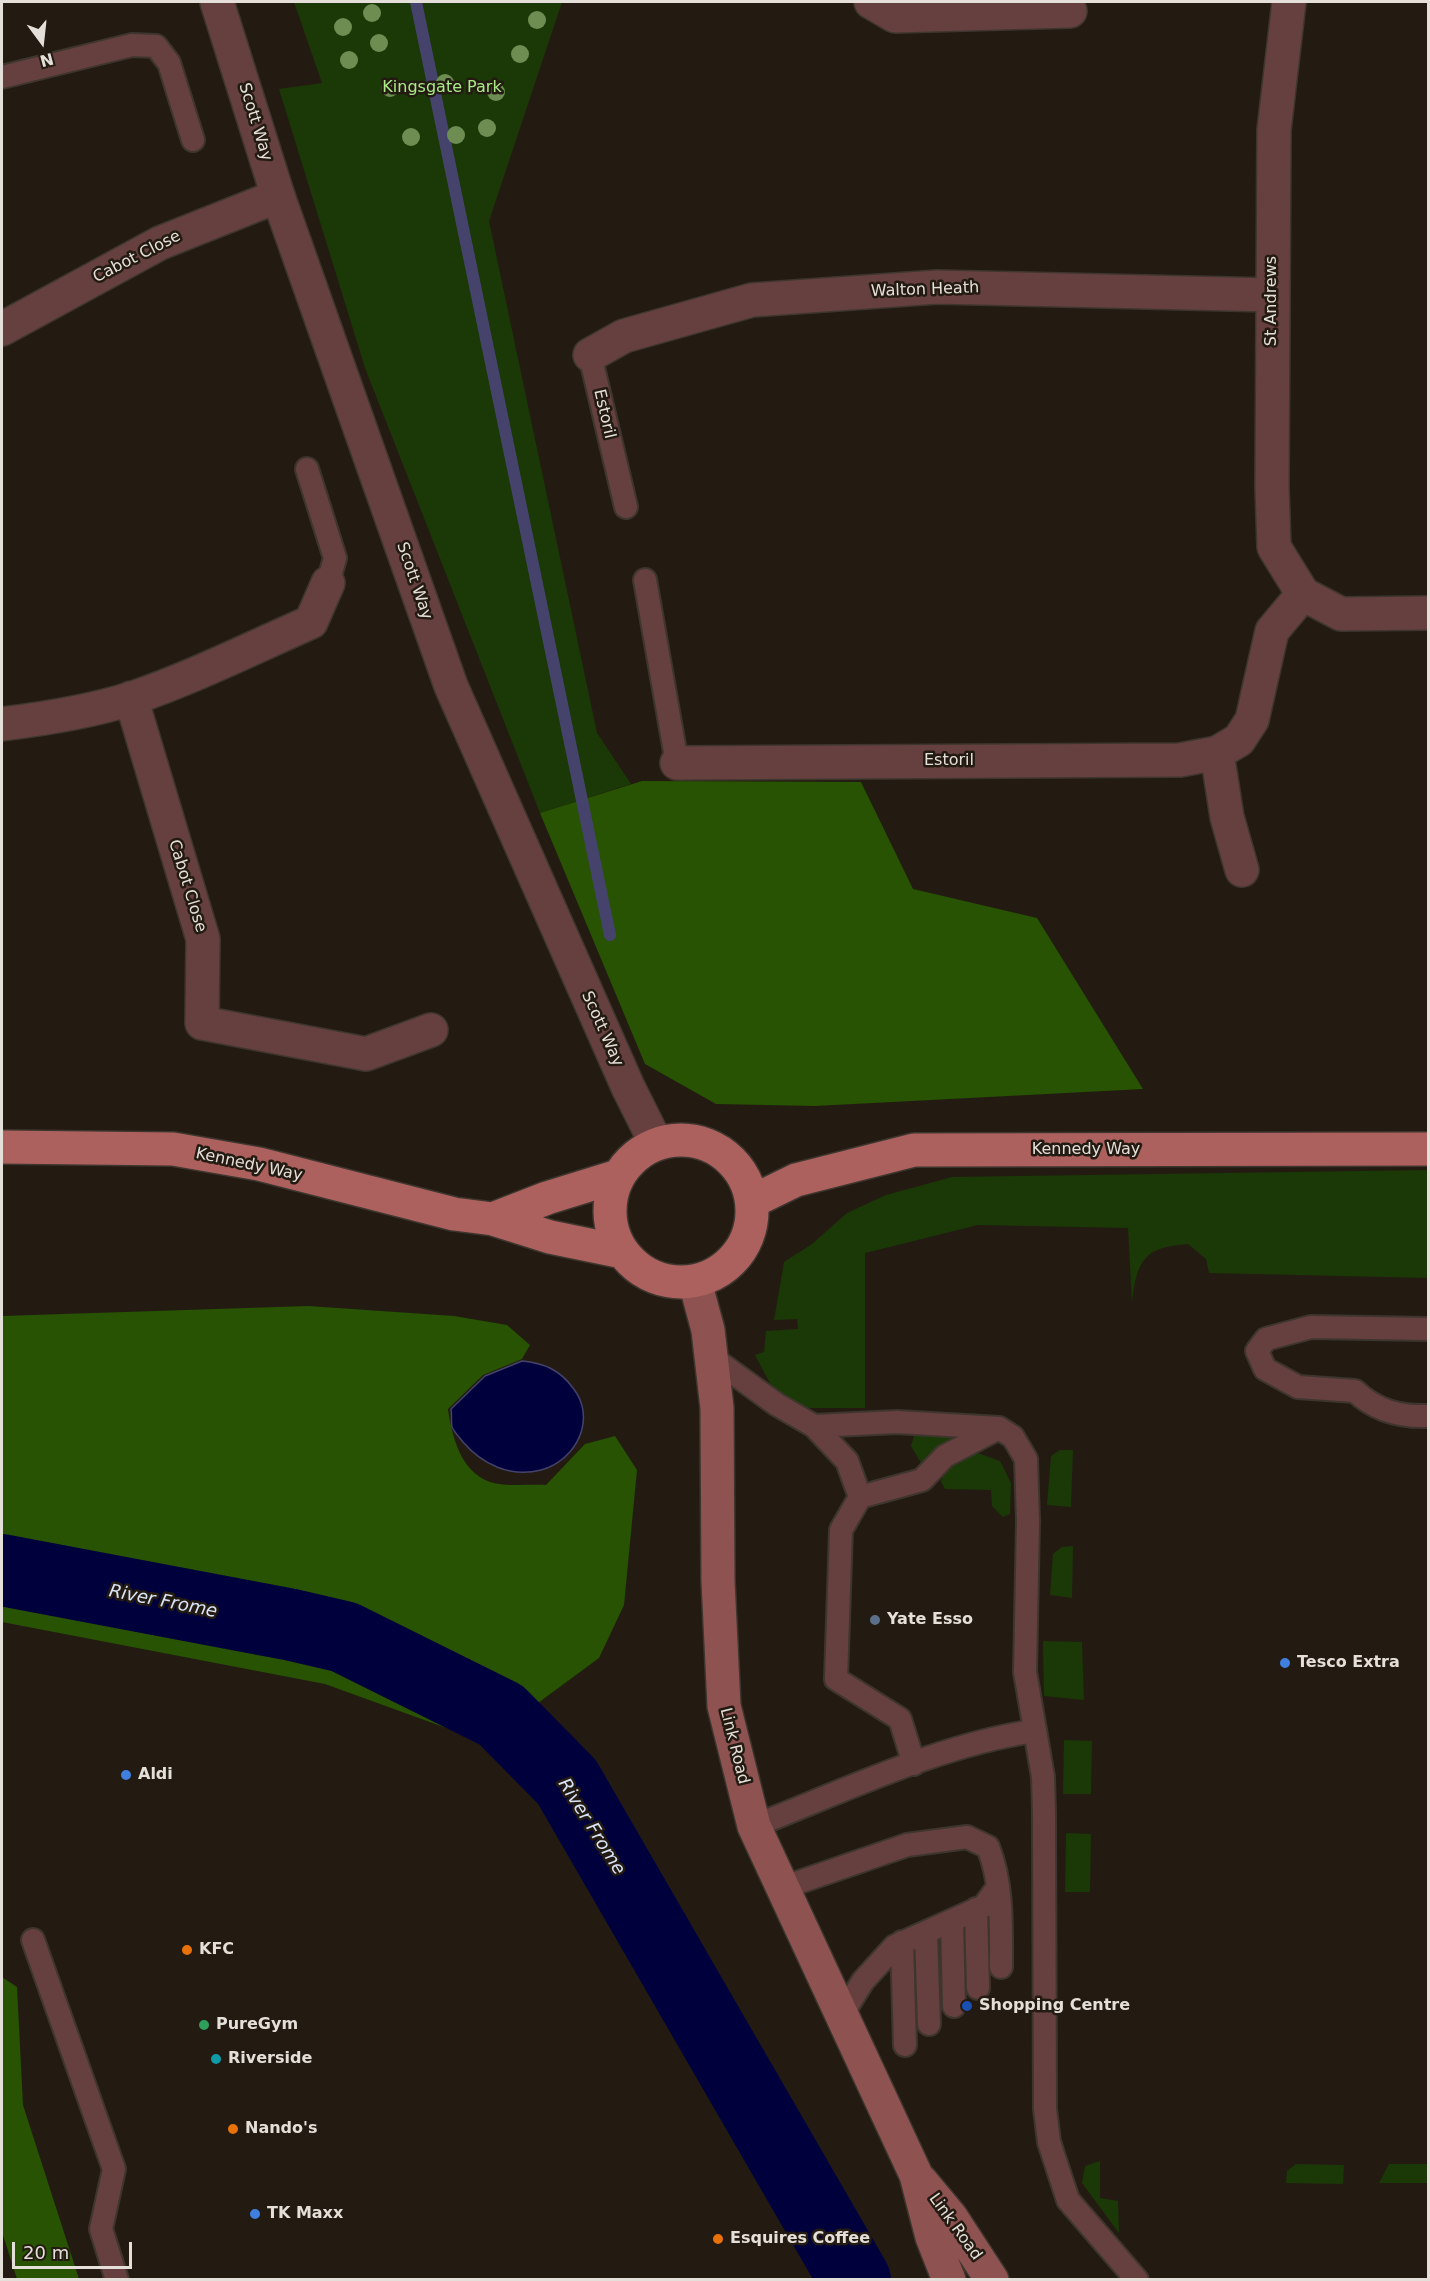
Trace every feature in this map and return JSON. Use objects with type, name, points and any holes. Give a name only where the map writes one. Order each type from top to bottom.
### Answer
[{"type":"main road","points":[[685,1139],[713,1146],[736,1163],[753,1201],[752,1229],[740,1253],[720,1272],[695,1282],[668,1281],[642,1271],[622,1252],[611,1227],[610,1201],[618,1176],[634,1156],[656,1143],[685,1139]]},
{"type":"main road","name":"Kennedy Way","points":[[2,1147],[173,1149],[259,1164],[454,1214],[493,1219],[550,1237],[622,1252]]},
{"type":"main road","name":"Kennedy Way","points":[[753,1201],[796,1180],[914,1150],[1428,1149]]},
{"type":"main road","name":"Kennedy Way","points":[[493,1219],[547,1198],[618,1176]]},
{"type":"main road","name":"Link Road","points":[[695,1282],[708,1330],[717,1408],[718,1581],[724,1706],[754,1826],[843,2013],[916,2175],[929,2227],[949,2280]]},
{"type":"main road","name":"Link Road","points":[[916,2175],[951,2217],[992,2280]]},
{"type":"street","name":"Scott Way","points":[[217,2],[278,196],[451,686],[628,1087],[656,1143]]},
{"type":"street","points":[[871,2],[895,16],[1070,11]]},
{"type":"street","name":"St Andrews","points":[[1290,2],[1274,130],[1271,295],[1274,547],[1303,594]]},
{"type":"street","name":"Cabot Close","points":[[2,329],[160,243],[278,196]]},
{"type":"street","name":"Walton Heath","points":[[590,356],[624,336],[752,300],[937,286],[1271,295]]},
{"type":"street","points":[[2,723],[29,721],[131,698],[311,622],[328,583]]},
{"type":"street","points":[[1303,594],[1341,614],[1428,613]]},
{"type":"street","name":"Estoril","points":[[677,763],[1180,760],[1217,753],[1239,740],[1252,720],[1272,631],[1303,594]]},
{"type":"street","name":"Cabot Close","points":[[131,698],[203,939],[202,1023],[366,1054],[431,1030]]},
{"type":"street","points":[[1217,753],[1227,817],[1242,870]]},
{"type":"lane","points":[[2,77],[132,45],[156,46],[169,63],[193,140]]},
{"type":"lane","name":"Estoril","points":[[590,356],[626,507]]},
{"type":"lane","points":[[307,469],[335,558],[328,583]]},
{"type":"lane","name":"Estoril","points":[[645,580],[677,763]]},
{"type":"lane","points":[[1425,1329],[1311,1327],[1266,1339],[1257,1352],[1265,1369],[1298,1386],[1355,1390],[1370,1405],[1406,1417],[1428,1416]]},
{"type":"lane","points":[[710,1356],[776,1404],[814,1426],[847,1461],[860,1497]]},
{"type":"lane","points":[[814,1426],[897,1422],[999,1428],[1013,1437],[1026,1459],[1028,1521],[1025,1672],[1042,1777],[1044,1812],[1044,2074],[1049,2142],[1068,2200],[1137,2280]]},
{"type":"lane","points":[[914,1764],[900,1719],[836,1679],[841,1530],[860,1497],[922,1480],[945,1456],[999,1428]]},
{"type":"lane","points":[[754,1826],[914,1764],[983,1741],[1034,1731]]},
{"type":"lane","points":[[782,1888],[907,1845],[967,1837],[988,1847],[997,1868],[1001,1906],[1001,1967]]},
{"type":"lane","points":[[843,2013],[863,1981],[902,1942],[984,1906],[998,1887]]},
{"type":"lane","points":[[976,1909],[978,1988]]},
{"type":"lane","points":[[952,1921],[954,2006]]},
{"type":"lane","points":[[926,1933],[929,2024]]},
{"type":"lane","points":[[33,1940],[114,2169],[101,2229],[117,2280]]},
{"type":"lane","points":[[902,1942],[905,2045]]},
{"type":"green space","name":"Kingsgate Park","points":[[294,2],[562,2],[489,221],[597,733],[631,784],[540,813],[365,368],[279,89],[322,83]]},
{"type":"green space","points":[[642,781],[861,782],[913,889],[1037,918],[1143,1089],[815,1106],[716,1104],[645,1064],[540,813]]},
{"type":"green space","points":[[1428,1170],[1428,1278],[1209,1273],[1206,1259],[1188,1244],[1161,1248],[1145,1258],[1137,1276],[1132,1302],[1128,1228],[978,1225],[865,1253],[865,1408],[806,1408],[775,1393],[755,1355],[764,1352],[766,1331],[798,1329],[797,1319],[774,1320],[784,1262],[812,1244],[847,1213],[886,1195],[952,1177]]},
{"type":"green space","points":[[308,1306],[454,1316],[507,1325],[530,1345],[522,1359],[483,1375],[448,1409],[459,1452],[471,1470],[490,1482],[510,1485],[546,1485],[585,1444],[615,1436],[637,1470],[624,1605],[599,1658],[485,1742],[325,1684],[2,1622],[2,1316]]},
{"type":"green space","points":[[915,1433],[962,1433],[944,1444],[924,1468],[911,1446]]},
{"type":"green space","points":[[1060,1450],[1073,1450],[1071,1507],[1047,1505],[1051,1456]]},
{"type":"green space","points":[[975,1452],[1000,1461],[1011,1483],[1010,1514],[1003,1517],[992,1506],[991,1490],[945,1489],[941,1482],[946,1471],[954,1463]]},
{"type":"green space","points":[[1073,1546],[1072,1598],[1050,1595],[1053,1554],[1062,1547]]},
{"type":"green space","points":[[1043,1641],[1082,1642],[1084,1700],[1044,1696]]},
{"type":"green space","points":[[1064,1740],[1092,1741],[1091,1794],[1063,1794]]},
{"type":"green space","points":[[1066,1833],[1091,1834],[1090,1892],[1065,1892]]},
{"type":"green space","points":[[2,1977],[17,1987],[23,2105],[79,2279],[17,2279],[2,2232]]},
{"type":"green space","points":[[1100,2161],[1100,2198],[1118,2201],[1119,2233],[1082,2183],[1085,2166]]},
{"type":"green space","points":[[1296,2164],[1344,2165],[1343,2184],[1286,2183],[1287,2171]]},
{"type":"green space","points":[[1389,2164],[1428,2164],[1428,2183],[1379,2183]]},
{"type":"shaded area","points":[[522,1361],[544,1366],[563,1376],[580,1400],[583,1412],[580,1436],[573,1448],[554,1465],[530,1472],[508,1470],[488,1463],[463,1442],[452,1425],[451,1409],[485,1376]]},
{"type":"waterway","points":[[416,2],[610,935]]},
{"type":"waterway","name":"River Frome","points":[[2,1570],[288,1624],[344,1637],[501,1715],[567,1782],[855,2280]]},
{"type":"place","name":"Yate Esso","points":[[875,1620]]},
{"type":"place","name":"Tesco Extra","points":[[1285,1663]]},
{"type":"place","name":"Aldi","points":[[126,1775]]},
{"type":"place","name":"KFC","points":[[187,1950]]},
{"type":"place","name":"Shopping Centre","points":[[967,2006]]},
{"type":"place","name":"PureGym","points":[[204,2025]]},
{"type":"place","name":"Riverside","points":[[216,2059]]},
{"type":"place","name":"Nando's","points":[[233,2129]]},
{"type":"place","name":"TK Maxx","points":[[255,2214]]},
{"type":"place","name":"Esquires Coffee","points":[[718,2239]]}]
